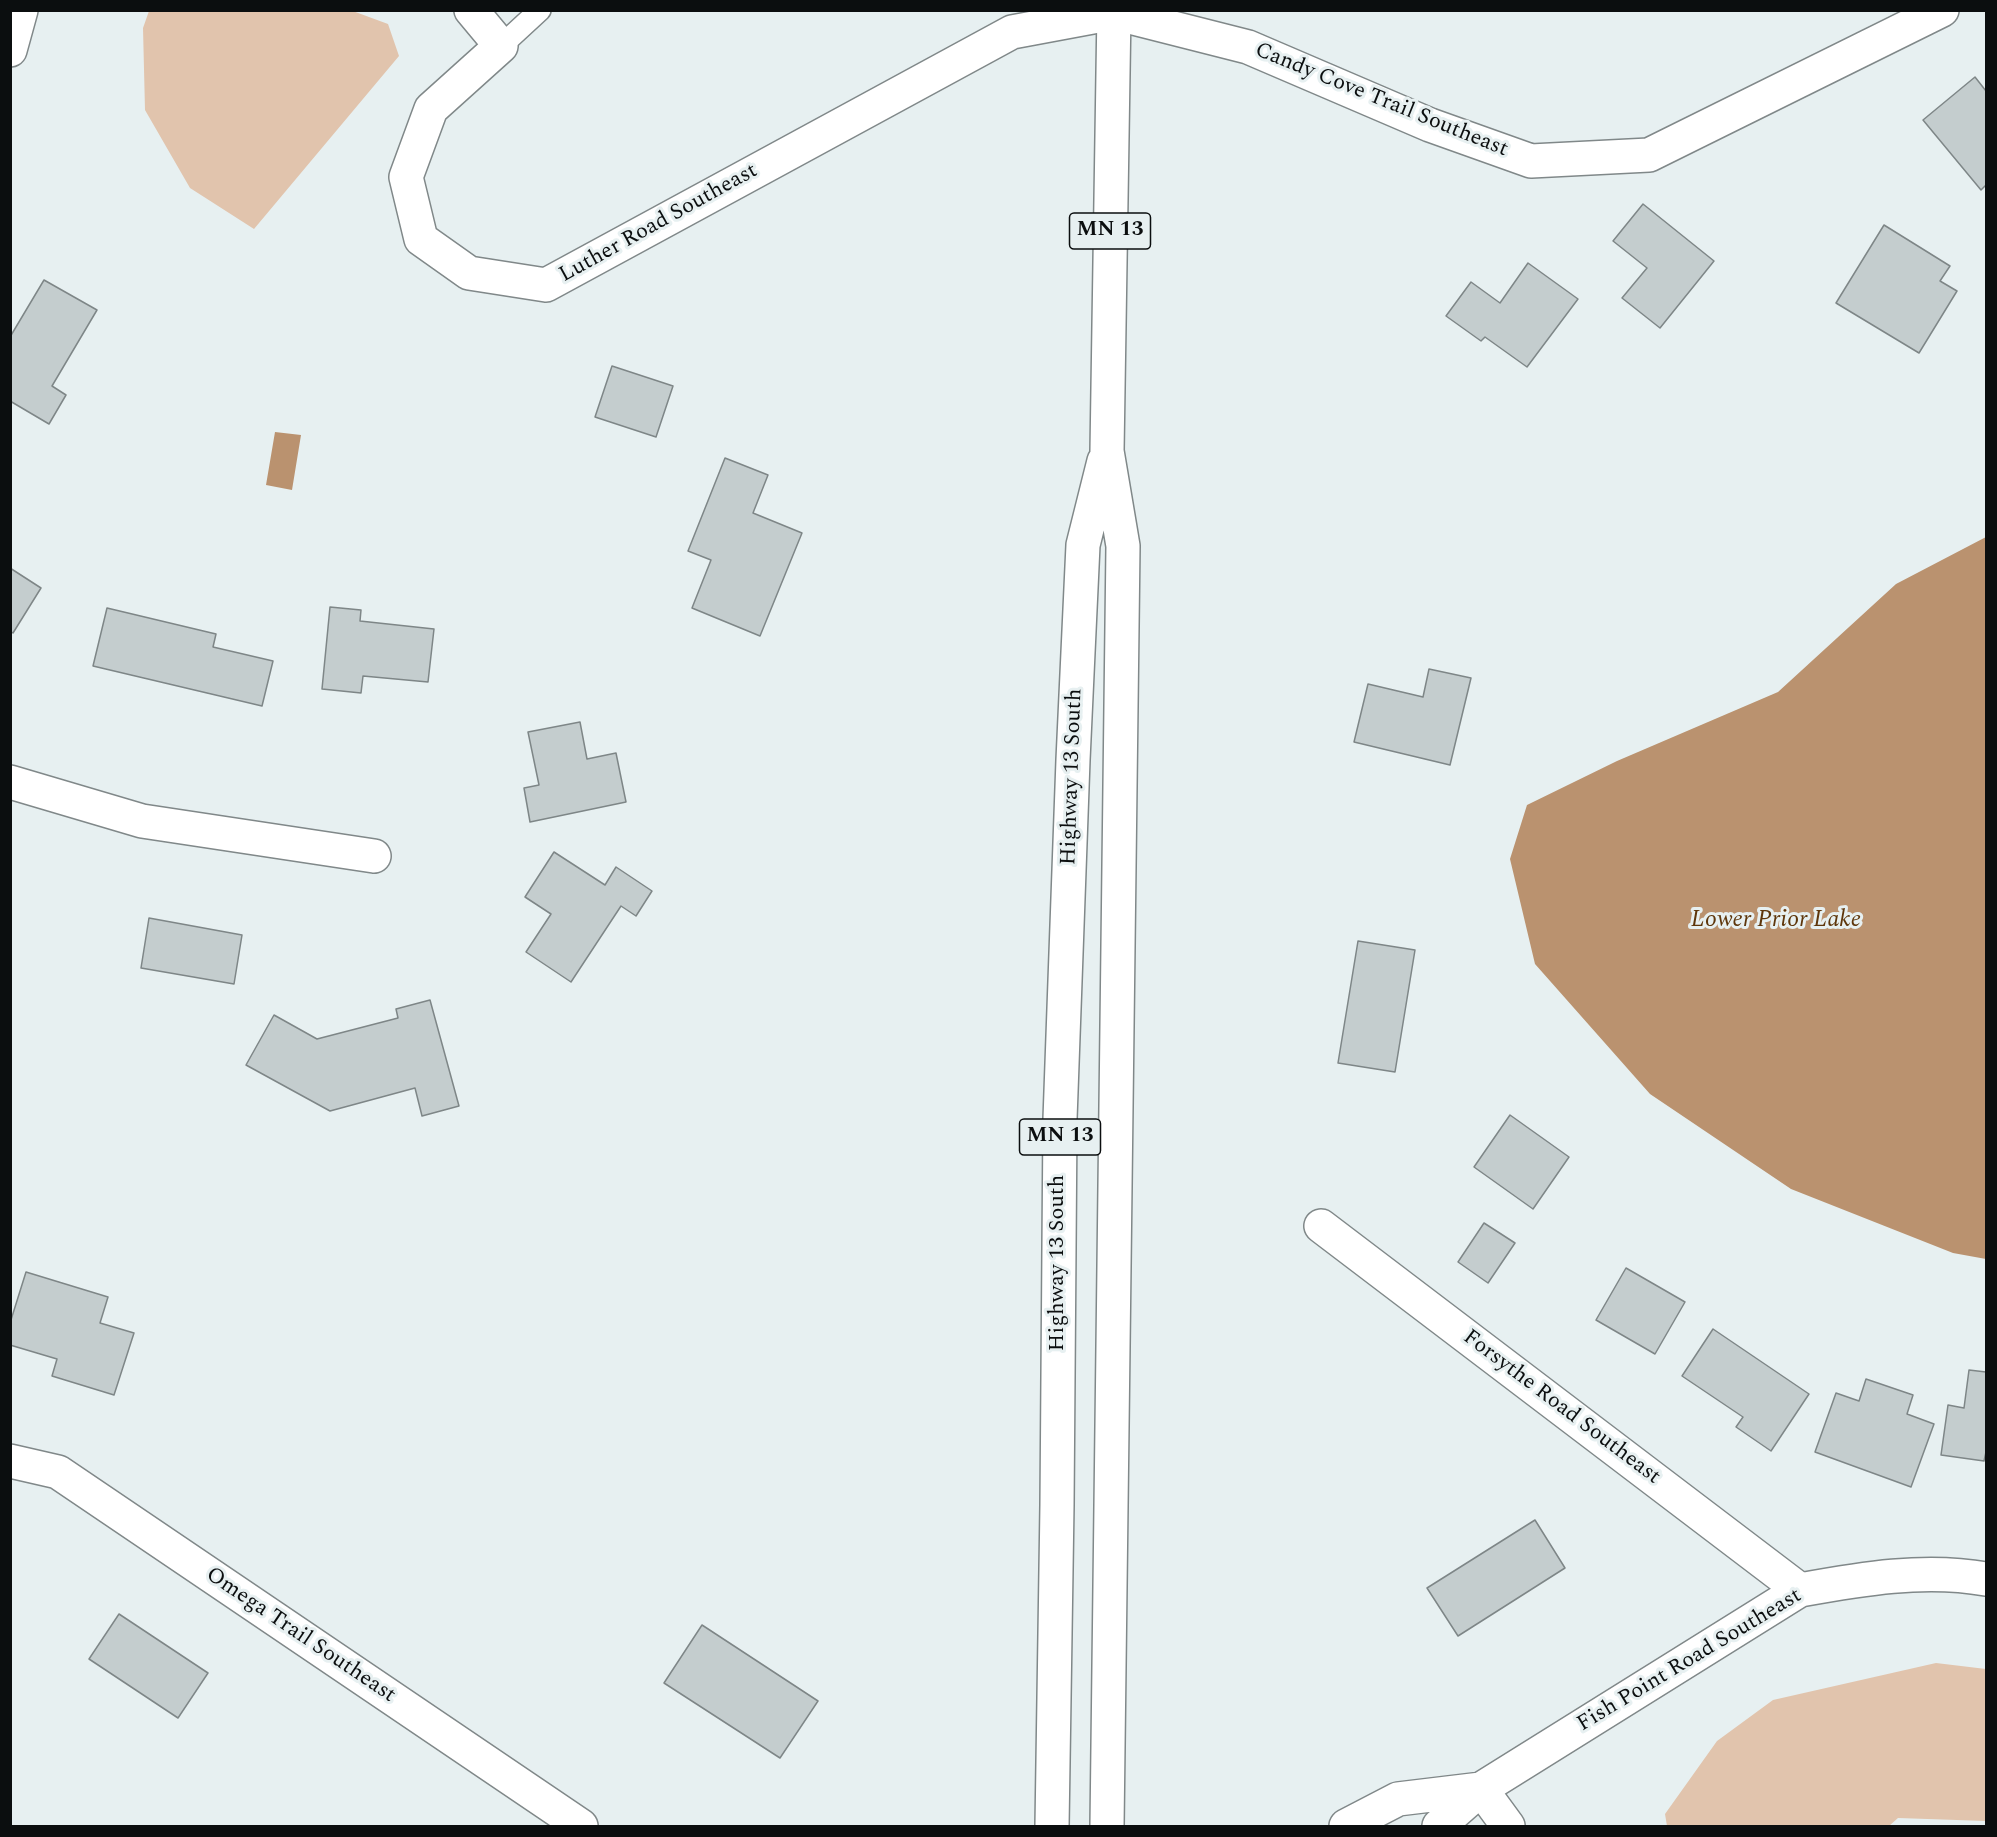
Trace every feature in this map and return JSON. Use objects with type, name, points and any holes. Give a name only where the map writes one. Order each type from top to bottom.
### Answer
[{"type":"street","points":[[10,50],[21,10]]},
{"type":"street","points":[[471,10],[501,46]]},
{"type":"street","name":"Candy Cove Trail Southeast","points":[[1114,12],[1248,47],[1430,125],[1531,161],[1649,155],[1942,10]]},
{"type":"street","name":"Luther Road Southeast","points":[[501,46],[431,109],[406,177],[421,239],[469,273],[546,285],[1012,32],[1114,12]]},
{"type":"street","name":"Highway 13 South","points":[[1107,1827],[1124,546],[1107,451],[1114,12]]},
{"type":"street","name":"Highway 13 South","points":[[1052,1827],[1058,1494],[1060,1119],[1073,760],[1083,545],[1107,451]]},
{"type":"street","points":[[10,782],[142,821],[374,856]]},
{"type":"street","name":"Forsythe Road Southeast","points":[[1321,1226],[1800,1590]]},
{"type":"street","name":"Omega Trail Southeast","points":[[10,1461],[58,1472],[581,1827]]},
{"type":"street","name":"Fish Point Road Southeast","points":[[1439,1827],[1481,1789],[1800,1590],[1854,1581],[1915,1575],[1986,1579]]},
{"type":"street","points":[[1481,1789],[1508,1827]]},
{"type":"street","name":"Fish Point Road Southeast","points":[[1346,1827],[1398,1799],[1481,1789]]},
{"type":"lane","points":[[501,46],[540,10]]},
{"type":"shaded area","points":[[350,10],[388,24],[399,56],[254,229],[190,188],[145,110],[143,28],[149,11]]},
{"type":"shaded area","points":[[1936,1663],[1986,1669],[1986,1821],[1898,1818],[1889,1826],[1667,1826],[1665,1814],[1717,1741],[1773,1700]]},
{"type":"water","points":[[275,432],[301,435],[292,490],[266,485]]},
{"type":"water","name":"Lower Prior Lake","points":[[1986,537],[1986,1259],[1953,1253],[1791,1189],[1650,1094],[1535,964],[1510,859],[1527,805],[1617,761],[1778,692],[1896,584]]},
{"type":"building","points":[[1975,77],[1986,91],[1986,185],[1981,190],[1923,120]]},
{"type":"building","points":[[1643,204],[1714,261],[1660,328],[1622,298],[1647,268],[1613,241]]},
{"type":"building","points":[[1884,225],[1950,266],[1940,281],[1957,291],[1919,353],[1836,303]]},
{"type":"building","points":[[1528,263],[1578,299],[1527,367],[1485,337],[1481,341],[1446,316],[1471,282],[1500,303]]},
{"type":"building","points":[[44,280],[97,310],[52,386],[66,395],[49,424],[10,401],[10,337]]},
{"type":"building","points":[[612,366],[673,386],[656,437],[595,417]]},
{"type":"building","points":[[725,458],[768,475],[753,513],[802,533],[760,636],[692,608],[711,560],[688,551]]},
{"type":"building","points":[[10,568],[41,588],[13,633],[10,631]]},
{"type":"building","points":[[330,607],[361,610],[360,621],[434,629],[428,682],[363,676],[361,693],[322,689]]},
{"type":"building","points":[[107,608],[216,634],[213,647],[273,661],[262,706],[93,666]]},
{"type":"building","points":[[1429,669],[1471,678],[1450,765],[1354,742],[1368,684],[1423,697]]},
{"type":"building","points":[[580,722],[587,759],[616,753],[626,802],[530,822],[524,788],[539,785],[528,732]]},
{"type":"building","points":[[554,852],[605,885],[616,867],[652,891],[636,916],[621,906],[571,982],[526,952],[551,914],[525,897]]},
{"type":"building","points":[[149,918],[242,935],[234,984],[141,968]]},
{"type":"building","points":[[1358,941],[1415,950],[1395,1072],[1338,1063]]},
{"type":"building","points":[[430,1000],[459,1106],[422,1116],[415,1088],[330,1111],[246,1065],[274,1015],[317,1039],[398,1018],[396,1009]]},
{"type":"building","points":[[1510,1115],[1569,1157],[1533,1209],[1474,1167]]},
{"type":"building","points":[[1484,1223],[1515,1243],[1488,1283],[1458,1262]]},
{"type":"building","points":[[1626,1268],[1685,1302],[1655,1354],[1596,1320]]},
{"type":"building","points":[[26,1272],[108,1297],[100,1323],[134,1333],[114,1395],[52,1376],[57,1359],[10,1345],[10,1323]]},
{"type":"building","points":[[1713,1329],[1809,1394],[1771,1451],[1736,1427],[1743,1417],[1682,1376]]},
{"type":"building","points":[[1969,1370],[1986,1372],[1984,1461],[1941,1455],[1948,1405],[1964,1408]]},
{"type":"building","points":[[1866,1379],[1913,1395],[1907,1414],[1934,1424],[1911,1487],[1815,1452],[1836,1393],[1859,1401]]},
{"type":"building","points":[[1535,1520],[1565,1568],[1458,1636],[1427,1588]]},
{"type":"building","points":[[119,1614],[208,1673],[178,1718],[89,1659]]},
{"type":"building","points":[[702,1625],[818,1701],[780,1758],[664,1683]]}]
